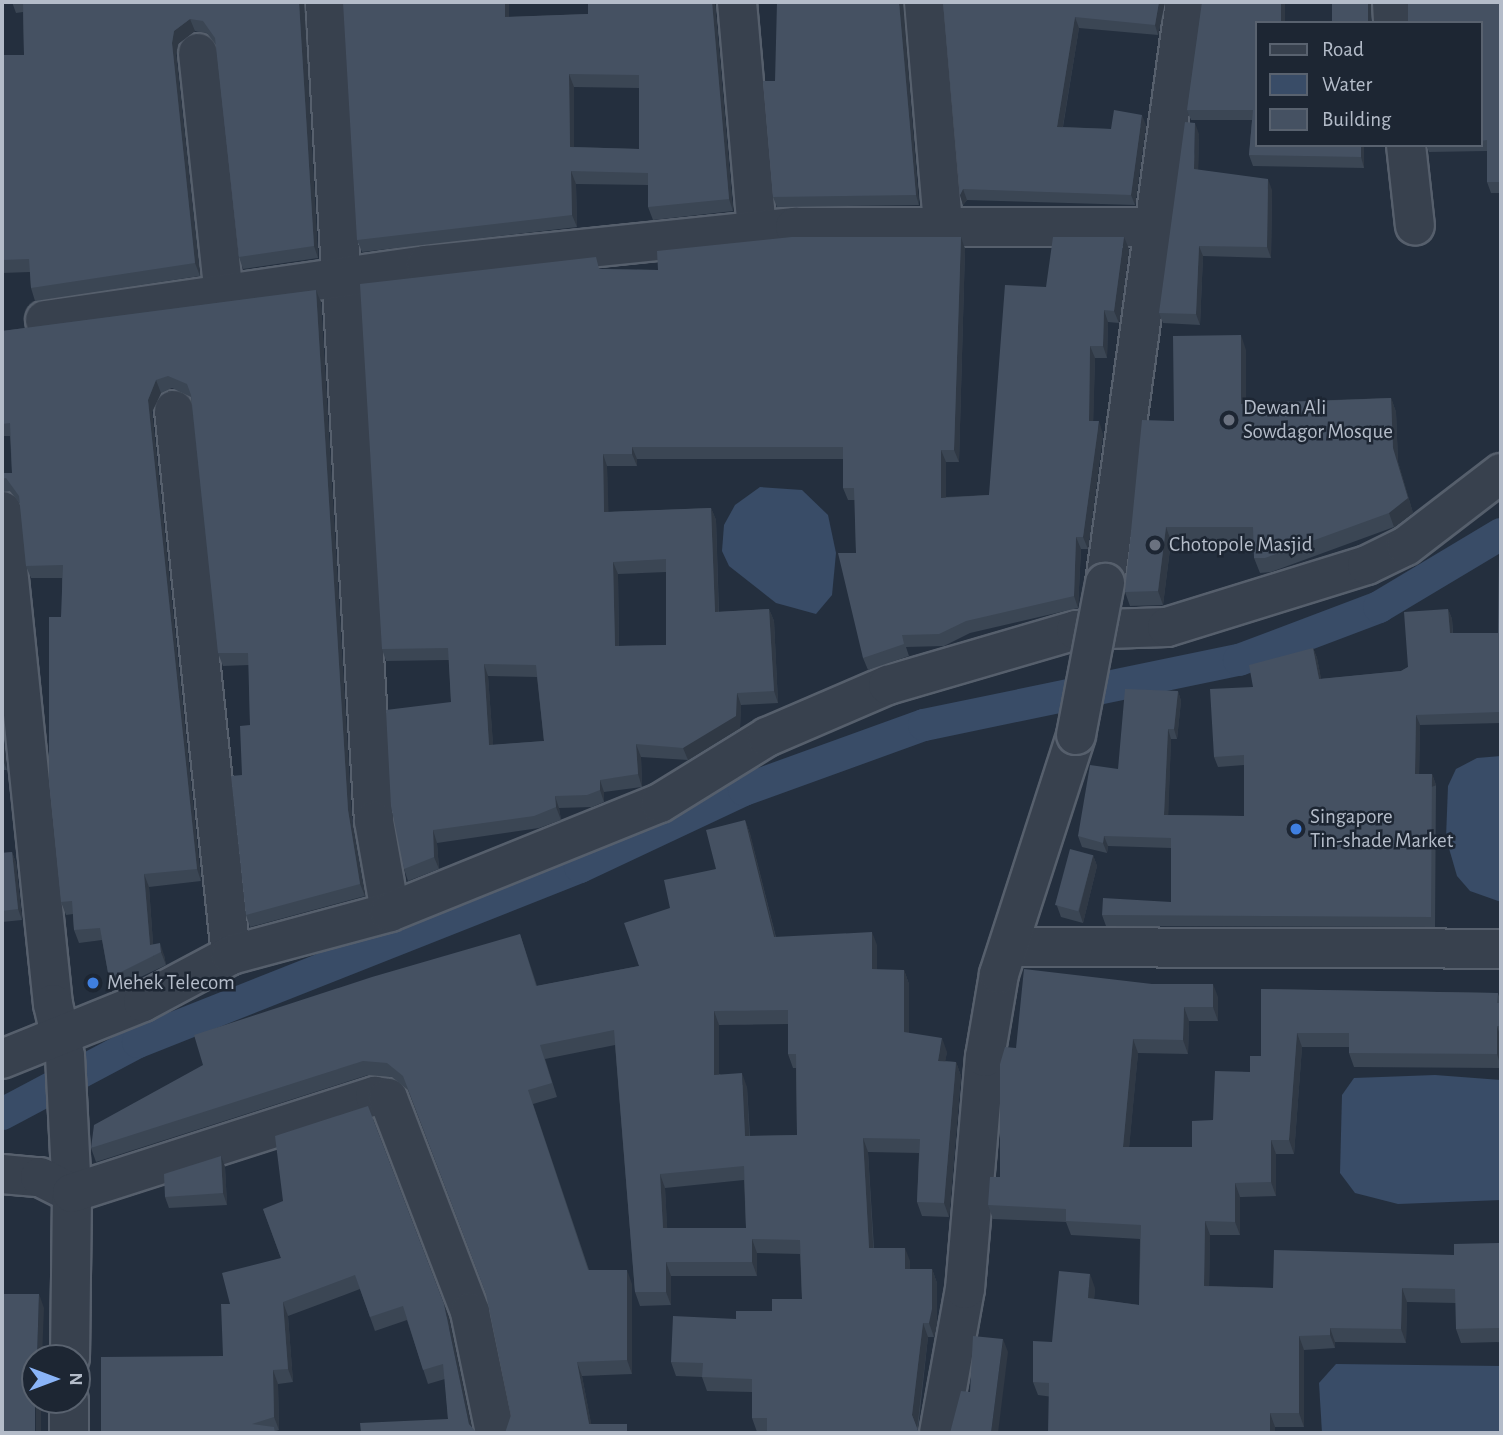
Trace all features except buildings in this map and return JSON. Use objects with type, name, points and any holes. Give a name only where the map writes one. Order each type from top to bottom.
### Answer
[{"type":"street","points":[[325,2],[374,821],[390,912]]},
{"type":"street","points":[[737,2],[757,231]]},
{"type":"street","points":[[924,2],[943,223]]},
{"type":"street","points":[[939,1433],[965,1289],[985,1057],[999,974],[1012,947],[1076,735],[1105,583],[1150,227],[1185,2]]},
{"type":"street","points":[[1392,2],[1393,21]]},
{"type":"street","points":[[198,53],[224,295]]},
{"type":"street","points":[[1406,147],[1415,226]]},
{"type":"street","points":[[45,320],[343,278],[757,231],[943,223],[1150,227]]},
{"type":"street","points":[[174,410],[231,955]]},
{"type":"street","points":[[2,1059],[62,1044],[231,955],[390,912],[660,803],[778,731],[888,685],[1076,630],[1167,626],[1367,565],[1406,546],[1501,473]]},
{"type":"street","points":[[2,511],[4,559],[62,1044],[72,1193],[70,1344]]},
{"type":"street","points":[[1012,947],[1501,949]]},
{"type":"street","points":[[2,1174],[40,1177],[72,1193],[375,1096],[388,1098],[470,1312],[495,1433]]},
{"type":"street","points":[[69,1414],[69,1433]]},
{"type":"water","points":[[760,487],[802,490],[828,515],[836,553],[832,595],[816,614],[776,603],[729,566],[722,551],[724,525],[735,505]]},
{"type":"water","points":[[1501,756],[1501,902],[1470,891],[1457,876],[1446,838],[1448,786],[1456,769],[1477,758]]},
{"type":"water","points":[[1435,1075],[1501,1080],[1501,1200],[1398,1204],[1355,1193],[1340,1173],[1342,1095],[1354,1078]]},
{"type":"water","points":[[1336,1364],[1501,1366],[1501,1433],[1322,1433],[1319,1383]]},
{"type":"waterway","points":[[2,1114],[138,1042],[580,867],[744,790],[924,725],[1239,660],[1379,607],[1501,534]]},
{"type":"place","name":"Dewan Ali Sowdagor Mosque","points":[[1229,420]]},
{"type":"place","name":"Chotopole Masjid","points":[[1155,545]]},
{"type":"place","name":"Singapore Tin-shade Market","points":[[1296,829]]},
{"type":"place","name":"Mehek Telecom","points":[[93,983]]}]
